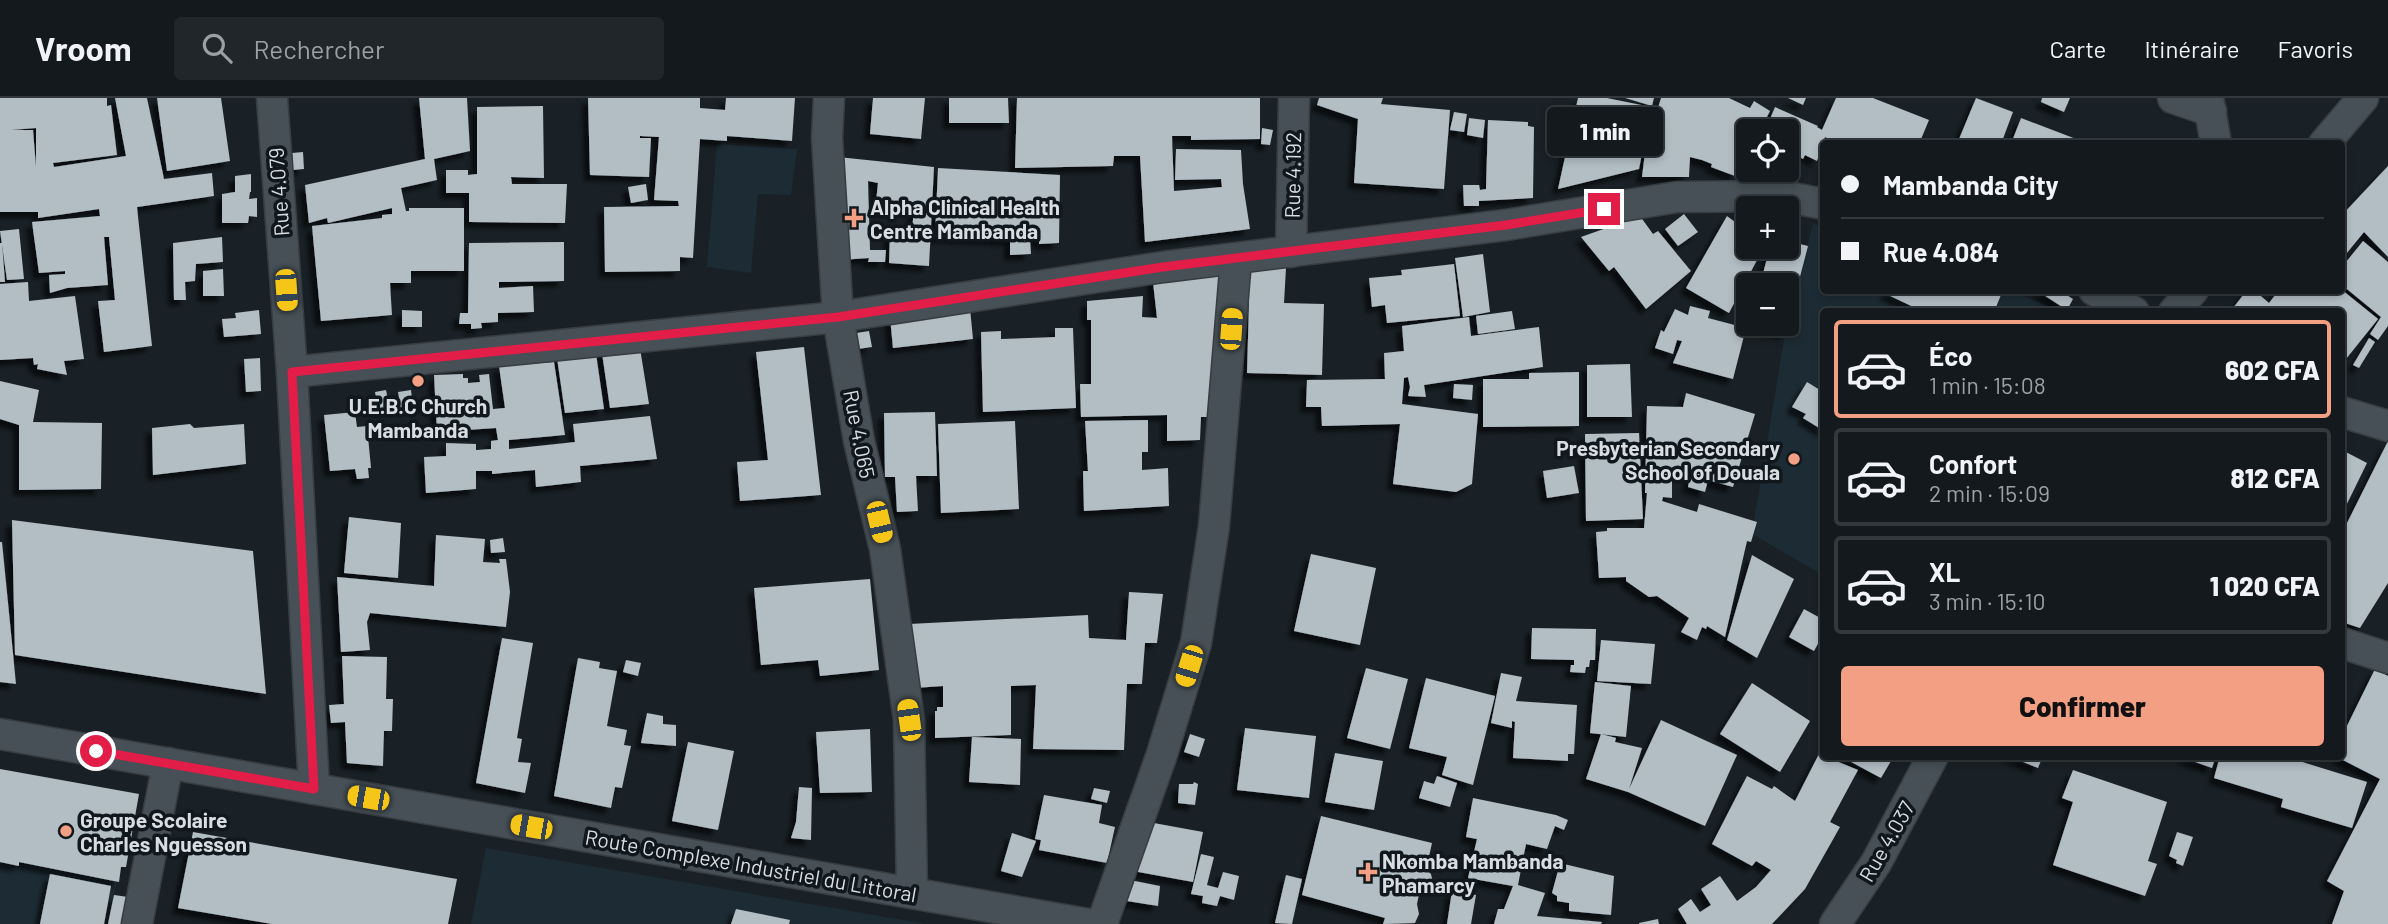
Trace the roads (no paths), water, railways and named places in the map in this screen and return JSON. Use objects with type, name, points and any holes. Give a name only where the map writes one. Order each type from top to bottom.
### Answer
[{"type":"street","name":"Rue 4.079","points":[[272,98],[292,372],[314,789]]},
{"type":"street","name":"Rue 4.065","points":[[829,98],[827,138],[838,317],[859,441],[885,549],[909,720],[912,893]]},
{"type":"street","name":"Rue 4.192","points":[[1291,251],[1294,98]]},
{"type":"street","points":[[2173,98],[2210,105],[2216,140]]},
{"type":"street","points":[[2327,140],[2363,98]]},
{"type":"street","points":[[292,372],[838,317],[1163,267],[1506,225],[1677,197],[1782,196],[1820,203]]},
{"type":"street","points":[[1102,924],[1162,754],[1196,643],[1214,526],[1236,259]]},
{"type":"street","points":[[2101,294],[2127,308]]},
{"type":"street","points":[[2177,308],[2190,294]]},
{"type":"street","points":[[2345,413],[2388,426]]},
{"type":"street","points":[[2345,644],[2388,658]]},
{"type":"street","name":"Route Complexe Industriel du Littoral","points":[[0,734],[1088,924]]},
{"type":"street","name":"Rue 4.037","points":[[1835,924],[1876,863],[1931,760]]},
{"type":"street","points":[[137,924],[168,763]]},
{"type":"place","name":"Alpha Clinical Health Centre Mambanda","points":[[854,218]]},
{"type":"place","name":"U.E.B.C Church Mambanda","points":[[418,381]]},
{"type":"place","name":"Presbyterian Secondary School of Douala","points":[[1794,459]]},
{"type":"place","name":"Groupe Scolaire Charles Nguesson","points":[[66,831]]},
{"type":"place","name":"Nkomba Mambanda Phamarcy","points":[[1368,872]]}]
